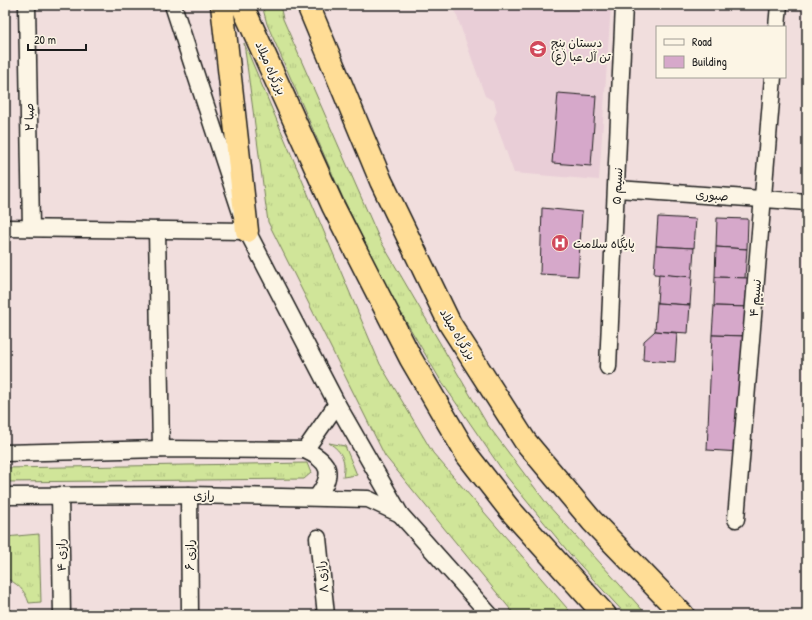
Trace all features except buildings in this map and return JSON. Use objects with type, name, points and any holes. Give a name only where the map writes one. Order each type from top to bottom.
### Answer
[{"type":"highway","points":[[222,5],[247,231]]},
{"type":"highway","name":"بزرگراه میلاد","points":[[242,5],[333,206],[411,359],[463,449],[510,510],[605,615]]},
{"type":"highway","name":"بزرگراه میلاد","points":[[308,5],[381,181],[450,324],[525,441],[592,521],[683,615]]},
{"type":"street","name":"صبا ۲","points":[[27,5],[31,228]]},
{"type":"street","points":[[173,5],[247,231],[337,404],[400,514],[490,615]]},
{"type":"street","name":"نسیم ۵","points":[[608,367],[624,5]]},
{"type":"street","points":[[777,26],[779,5]]},
{"type":"street","name":"نسیم ۴","points":[[736,518],[773,78]]},
{"type":"street","name":"صبوری","points":[[617,189],[807,202]]},
{"type":"street","points":[[5,228],[247,231]]},
{"type":"street","points":[[157,230],[161,449]]},
{"type":"street","points":[[305,450],[337,404]]},
{"type":"street","points":[[5,453],[161,449],[305,450],[316,455],[327,467],[328,476],[326,485],[317,497]]},
{"type":"street","name":"رازی ۴","points":[[60,495],[62,615]]},
{"type":"street","name":"رازی","points":[[5,496],[189,495],[368,499],[400,514]]},
{"type":"street","name":"رازی ۶","points":[[189,495],[190,615]]},
{"type":"street","name":"رازی ۸","points":[[318,538],[326,615]]},
{"type":"shaded area","name":"دبستان پنج تن آل عبا (ع)","points":[[453,5],[611,5],[599,180],[514,173],[494,118],[497,111],[494,101],[485,96]],"holes":[[[558,93],[596,96],[591,166],[552,163]]]},
{"type":"green space","points":[[262,5],[280,5],[283,19],[379,238],[487,424],[547,504],[647,615],[626,615],[570,554],[507,477],[441,381],[388,291],[342,196],[267,24]]},
{"type":"green space","points":[[244,43],[380,364],[433,453],[573,615],[515,615],[385,456],[268,222]]},
{"type":"green space","points":[[329,443],[345,446],[357,475],[343,477],[344,462],[342,457],[338,450]]},
{"type":"green space","points":[[307,463],[311,473],[304,479],[5,482],[5,468]]},
{"type":"green space","points":[[39,534],[41,602],[29,603],[25,594],[20,588],[5,578],[5,537]]},
{"type":"place","name":"دبستان پنج تن آل عبا (ع)","points":[[538,49]]},
{"type":"place","name":"پایگاه سلامت","points":[[560,243]]}]
